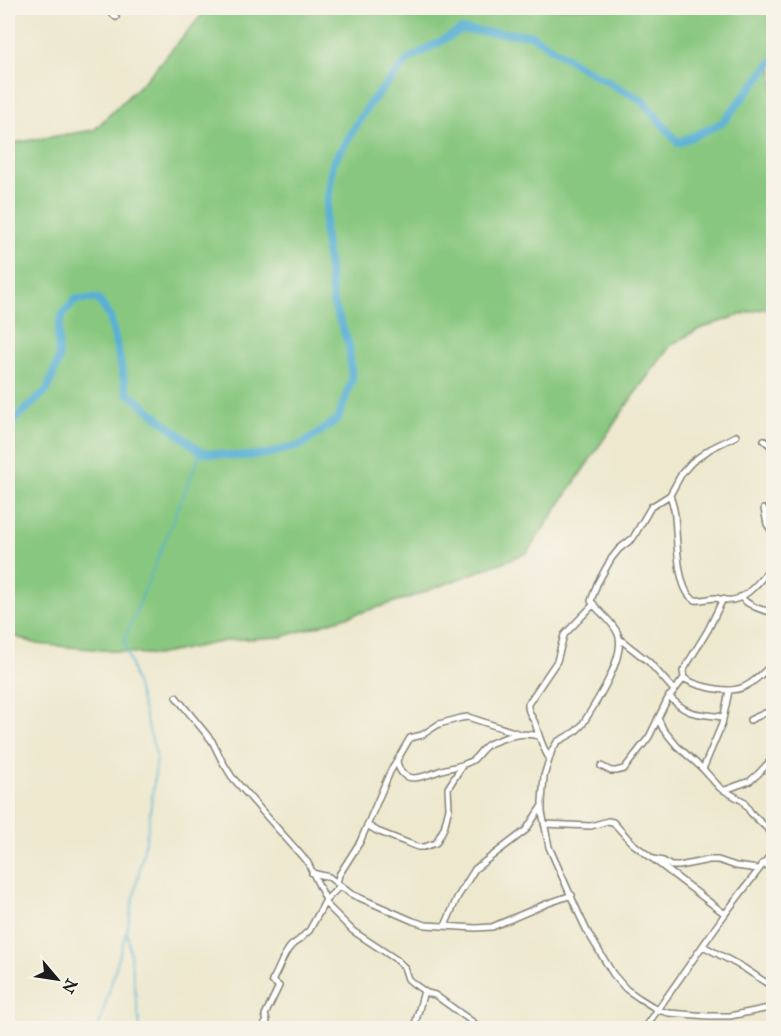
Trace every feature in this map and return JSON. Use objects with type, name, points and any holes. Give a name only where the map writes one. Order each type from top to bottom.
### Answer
[{"type":"street","points":[[106,8],[116,17]]},
{"type":"street","points":[[674,689],[643,657],[620,639],[609,619],[591,601],[603,572],[614,554],[633,538],[651,507],[670,495],[682,473],[692,462],[710,449],[736,436]]},
{"type":"street","points":[[764,440],[774,449]]},
{"type":"street","points":[[670,495],[675,516],[678,559],[685,586],[690,596],[696,600],[710,598],[731,600],[740,597],[757,584],[774,563]]},
{"type":"street","points":[[764,510],[767,524],[773,534]]},
{"type":"street","points":[[740,597],[755,608],[774,612]]},
{"type":"street","points":[[684,678],[683,671],[708,630],[723,599]]},
{"type":"street","points":[[549,758],[528,711],[528,704],[556,661],[564,635],[594,604]]},
{"type":"street","points":[[620,639],[613,672],[588,716],[579,729],[557,742],[549,758],[544,776],[542,806],[549,847],[587,931],[626,989],[658,1010],[669,1013],[727,1016],[774,1007]]},
{"type":"street","points":[[684,678],[694,684],[729,691],[741,689],[774,662]]},
{"type":"street","points":[[601,766],[611,771],[624,769],[648,737],[669,696],[684,678]]},
{"type":"street","points":[[703,769],[717,738],[729,691]]},
{"type":"street","points":[[669,696],[677,705],[690,713],[723,717]]},
{"type":"street","points":[[176,697],[212,741],[232,777],[308,863],[325,902],[353,931],[397,960],[404,967],[408,978],[481,1029]]},
{"type":"street","points":[[750,720],[774,709]]},
{"type":"street","points":[[262,1029],[267,1021],[265,1015],[279,986],[272,981],[278,969],[291,945],[309,931],[325,902],[338,885],[339,875],[354,853],[406,742],[439,724],[468,717],[520,734]]},
{"type":"street","points":[[658,718],[667,736],[716,784],[745,803],[774,835]]},
{"type":"street","points":[[397,760],[403,774],[418,778],[463,765],[473,760],[487,745],[510,736],[532,734],[539,736]]},
{"type":"street","points":[[725,790],[750,780],[774,757]]},
{"type":"street","points":[[367,825],[418,847],[436,843],[444,828],[448,808],[448,788],[463,765]]},
{"type":"street","points":[[388,777],[393,774],[403,774]]},
{"type":"street","points":[[445,926],[457,898],[475,869],[526,830],[542,806]]},
{"type":"street","points":[[544,824],[591,826],[610,821],[632,843],[725,914]]},
{"type":"street","points":[[645,1029],[725,914],[774,850]]},
{"type":"street","points":[[651,858],[660,859],[671,866],[717,860],[736,866],[774,868]]},
{"type":"street","points":[[312,873],[324,876],[351,894],[426,925],[492,927],[572,895]]},
{"type":"street","points":[[703,946],[774,987]]},
{"type":"street","points":[[414,1029],[424,991]]},
{"type":"green space","points":[[208,8],[773,8],[773,307],[749,312],[699,329],[671,345],[630,400],[527,553],[411,597],[282,637],[230,640],[157,655],[37,644],[8,634],[8,144],[94,130],[148,77]]},
{"type":"waterway","points":[[8,425],[47,390],[59,359],[58,331],[63,314],[76,299],[98,299],[110,317],[127,392],[201,452],[234,456],[272,453],[301,445],[338,419],[352,379],[349,345],[333,302],[324,229],[333,163],[370,103],[409,59],[461,30],[531,35],[579,66],[643,101],[678,143],[722,123],[774,60]]},
{"type":"waterway","points":[[140,1028],[127,930],[148,829],[157,758],[124,641],[201,452]]},
{"type":"waterway","points":[[97,1028],[126,932]]}]
